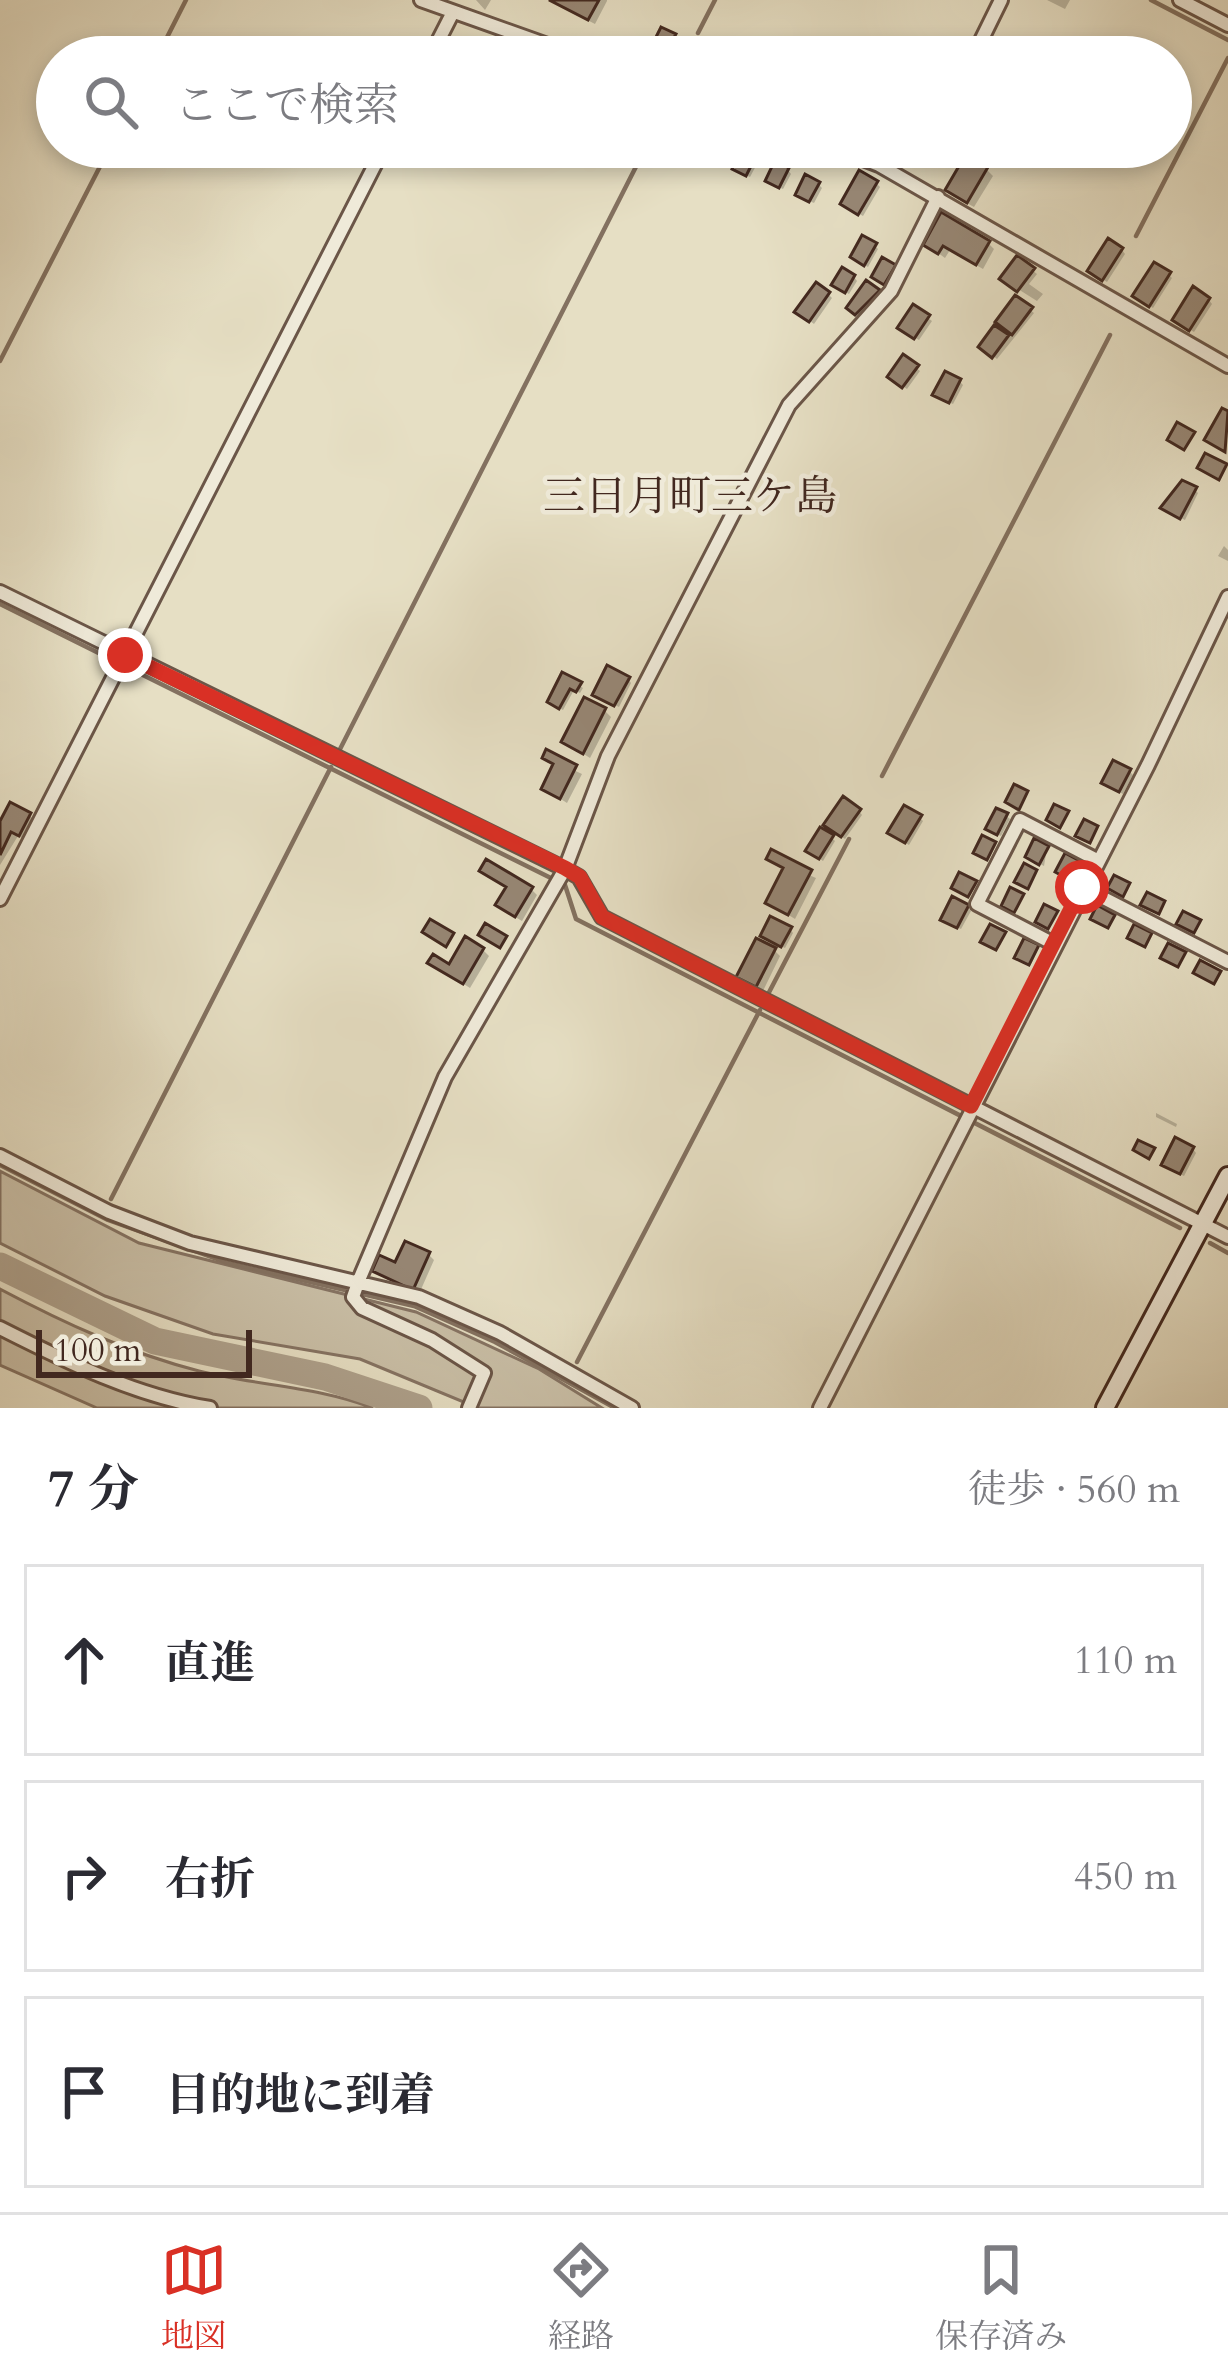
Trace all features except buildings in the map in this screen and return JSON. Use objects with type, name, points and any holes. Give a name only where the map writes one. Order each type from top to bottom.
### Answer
[{"type":"street","points":[[421,0],[521,36]]},
{"type":"street","points":[[983,36],[1001,0]]},
{"type":"street","points":[[1180,0],[1228,25]]},
{"type":"street","points":[[441,36],[453,12]]},
{"type":"street","points":[[0,899],[373,168]]},
{"type":"street","points":[[885,168],[1228,366]]},
{"type":"street","points":[[470,1408],[484,1372],[432,1340],[362,1308],[353,1297],[358,1280],[445,1077],[565,868],[608,756],[790,405],[882,304],[938,197]]},
{"type":"street","points":[[0,592],[565,868],[580,877],[602,917],[1228,1237]]},
{"type":"street","points":[[820,1408],[1228,597]]},
{"type":"street","points":[[1054,944],[976,904],[1020,820],[1097,860]]},
{"type":"street","points":[[1082,887],[1228,962]]},
{"type":"street","points":[[0,1156],[109,1212],[190,1243],[419,1297],[500,1334],[632,1408]]},
{"type":"street","points":[[1105,1408],[1228,1177]]},
{"type":"street","points":[[0,1328],[71,1365],[175,1402],[211,1408]]},
{"type":"shaded area","points":[[0,1171],[139,1243],[416,1312],[539,1369],[602,1408],[478,1408],[360,1359],[213,1334],[105,1296],[0,1243]]},
{"type":"shaded area","points":[[0,1289],[97,1336],[173,1364],[373,1408],[97,1408],[0,1365]]},
{"type":"waterway","points":[[168,36],[186,0]]},
{"type":"waterway","points":[[698,33],[715,0]]},
{"type":"waterway","points":[[1151,0],[1228,40]]},
{"type":"waterway","points":[[1192,128],[1228,58]]},
{"type":"waterway","points":[[0,361],[99,168]]},
{"type":"waterway","points":[[336,757],[635,168]]},
{"type":"waterway","points":[[1136,236],[1171,168]]},
{"type":"waterway","points":[[882,776],[1110,335]]},
{"type":"waterway","points":[[0,604],[565,885],[576,919],[1180,1228]]},
{"type":"waterway","points":[[111,1199],[331,767]]},
{"type":"waterway","points":[[765,1000],[849,839]]},
{"type":"waterway","points":[[577,1362],[760,1010]]},
{"type":"waterway","points":[[0,1165],[108,1220],[228,1263],[414,1306],[495,1342],[615,1408]]},
{"type":"waterway","points":[[1210,1243],[1228,1253]]},
{"type":"waterway","points":[[0,1266],[155,1341],[325,1377],[419,1408]]},
{"type":"district","name":"三日月町三ケ島","points":[[690,495]]},
{"type":"route","points":[[125,655],[565,868],[580,877],[592,907],[602,917],[971,1106],[1082,887]]}]
